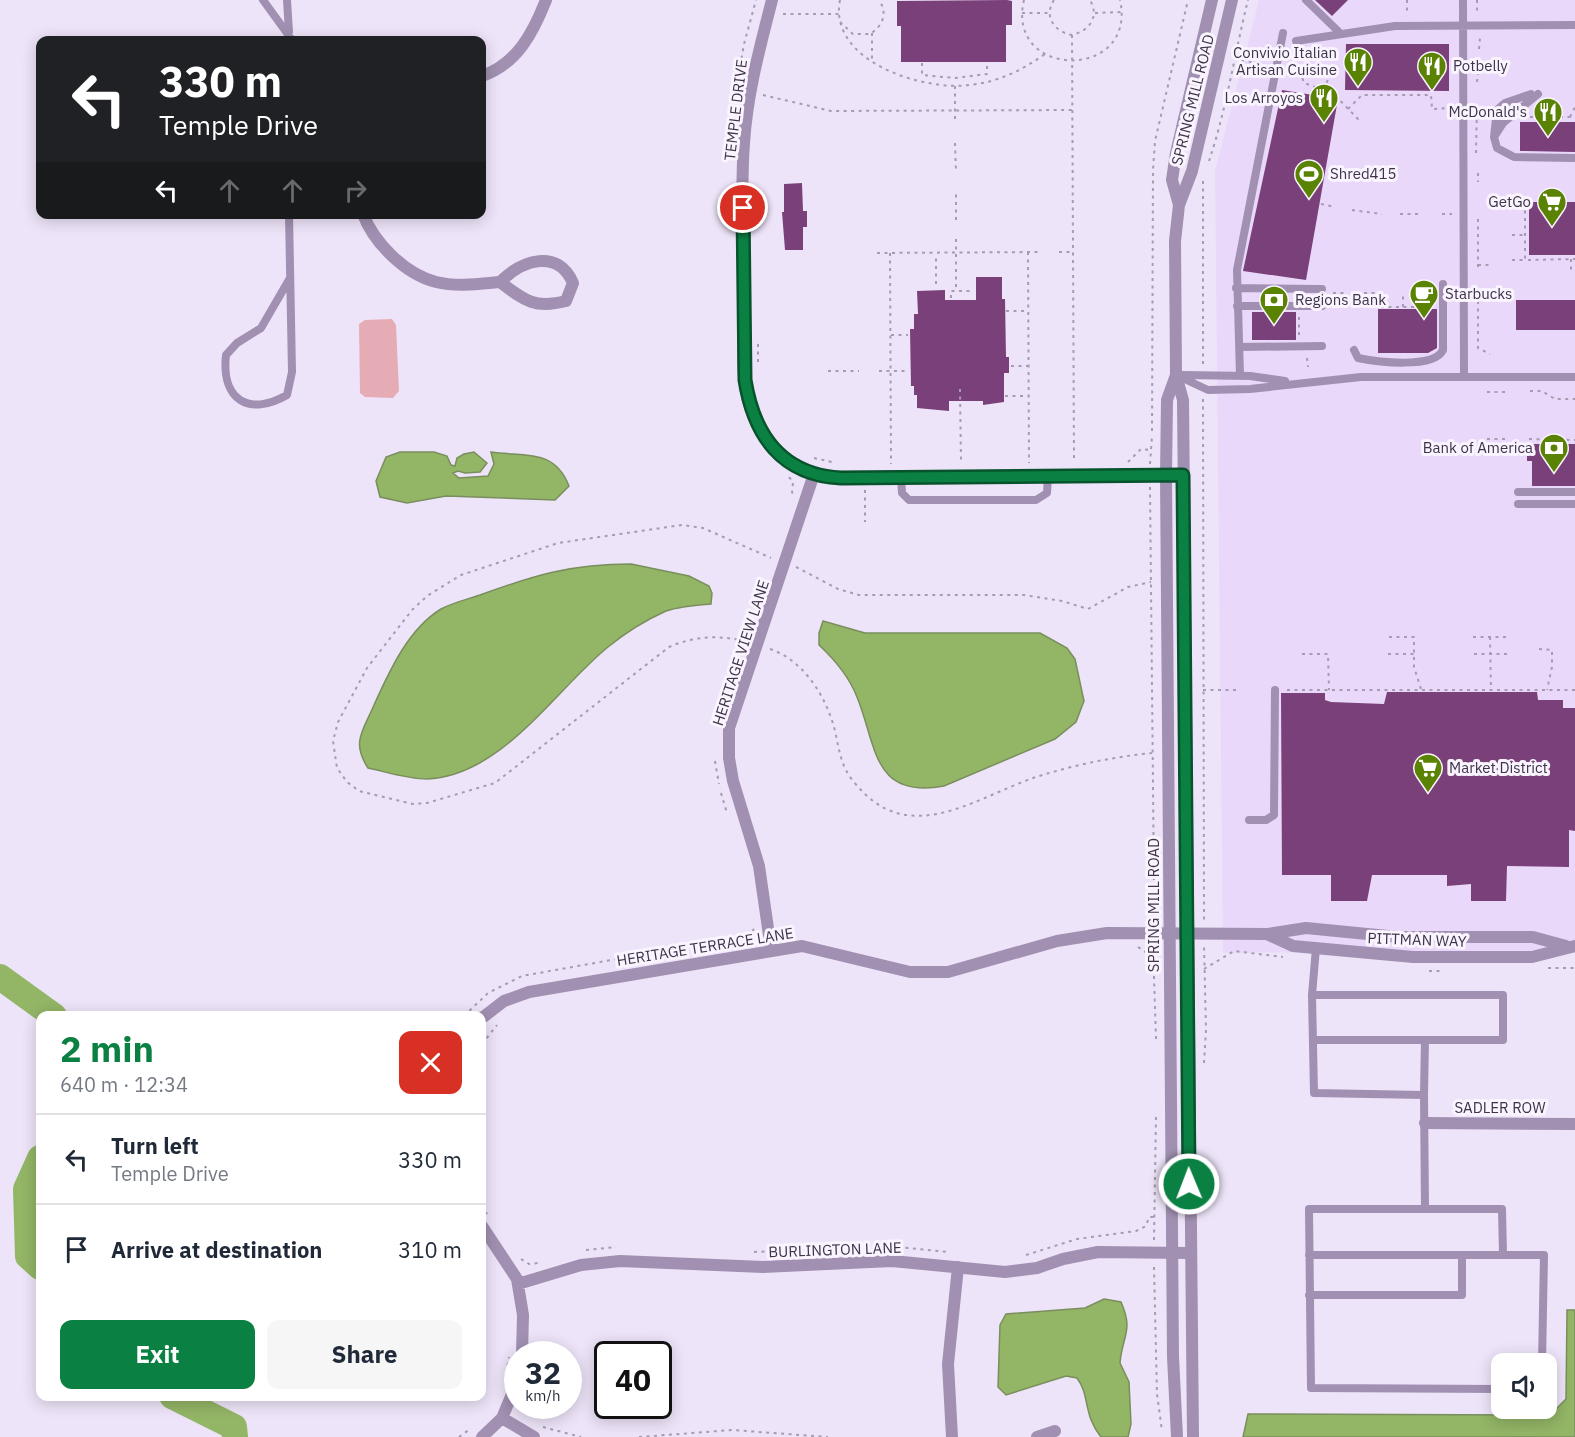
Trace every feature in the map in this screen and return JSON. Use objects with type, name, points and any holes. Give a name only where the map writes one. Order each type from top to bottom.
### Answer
[{"type":"street","points":[[486,74],[515,56],[531,33],[546,0]]},
{"type":"street","name":"TEMPLE DRIVE","points":[[772,0],[754,70],[744,143],[745,380],[755,420],[775,451],[788,462],[814,474],[841,478],[1183,475]]},
{"type":"street","name":"SPRING MILL ROAD","points":[[1179,205],[1172,180],[1176,153],[1212,0]]},
{"type":"street","name":"SPRING MILL ROAD","points":[[1193,1437],[1189,1253],[1183,400],[1176,375],[1175,241],[1179,205],[1192,171],[1232,0]]},
{"type":"street","points":[[366,219],[384,248],[399,261],[433,281],[457,285],[500,282],[529,302],[546,306],[566,301],[573,283],[567,269],[554,262],[535,261],[508,274],[500,282]]},
{"type":"street","name":"SPRING MILL ROAD","points":[[1176,375],[1167,399],[1166,475],[1172,1252],[1174,1410],[1177,1437]]},
{"type":"street","name":"HERITAGE VIEW LANE","points":[[771,949],[759,866],[733,781],[729,758],[729,728],[759,645],[814,474]]},
{"type":"street","name":"PITTMAN WAY","points":[[1187,932],[1268,934],[1306,928],[1398,937],[1533,937],[1571,946]]},
{"type":"street","name":"HERITAGE TERRACE LANE","points":[[486,1015],[504,1000],[529,992],[771,949],[802,946],[910,972],[948,972],[1073,937],[1107,933],[1187,932]]},
{"type":"street","name":"PITTMAN WAY","points":[[1268,934],[1293,946],[1413,957],[1532,957],[1571,946]]},
{"type":"street","name":"SADLER ROW","points":[[1425,1123],[1575,1124]]},
{"type":"street","points":[[486,1223],[518,1284],[523,1315],[518,1341]]},
{"type":"street","name":"BURLINGTON LANE","points":[[518,1284],[581,1265],[620,1261],[763,1267],[892,1261],[1005,1272],[1037,1268],[1063,1259],[1098,1252],[1189,1253]]},
{"type":"street","points":[[952,1437],[948,1364],[958,1268]]},
{"type":"street","points":[[482,1437],[502,1418],[504,1409]]},
{"type":"street","points":[[502,1418],[537,1432]]},
{"type":"street","points":[[1037,1437],[1055,1431]]},
{"type":"lane","points":[[263,0],[290,36]]},
{"type":"lane","points":[[287,0],[290,36]]},
{"type":"lane","points":[[1306,0],[1341,34]]},
{"type":"lane","points":[[1463,0],[1464,377]]},
{"type":"lane","points":[[1296,41],[1395,26],[1575,25]]},
{"type":"lane","points":[[1240,376],[1236,288],[1251,191],[1283,33]]},
{"type":"lane","points":[[1494,137],[1503,123],[1535,94],[1504,103],[1497,110],[1494,137],[1497,148],[1514,157],[1575,158]]},
{"type":"lane","points":[[290,219],[292,372],[287,395],[263,406],[249,405],[234,396],[228,384],[225,355],[237,343],[261,328],[290,278]]},
{"type":"lane","points":[[1354,350],[1358,358],[1376,361],[1430,361],[1439,357],[1443,350],[1443,284]]},
{"type":"lane","points":[[1236,288],[1322,289]]},
{"type":"lane","points":[[1237,306],[1322,306]]},
{"type":"lane","points":[[1240,347],[1322,346]]},
{"type":"lane","points":[[1176,375],[1208,390],[1250,389],[1361,377],[1574,378]]},
{"type":"lane","points":[[1176,375],[1240,376],[1294,383]]},
{"type":"lane","points":[[901,478],[902,493],[909,500],[1036,501],[1047,493],[1048,476]]},
{"type":"lane","points":[[1518,492],[1575,492]]},
{"type":"lane","points":[[1518,504],[1575,504]]},
{"type":"lane","points":[[1249,820],[1266,820],[1274,815],[1278,690]]},
{"type":"lane","points":[[1316,948],[1312,995],[1314,1093],[1424,1095]]},
{"type":"lane","points":[[1312,995],[1503,995],[1503,1040],[1313,1040]]},
{"type":"lane","points":[[1425,1040],[1425,1209]]},
{"type":"lane","points":[[1491,1389],[1311,1388],[1309,1209],[1502,1209],[1503,1255]]},
{"type":"lane","points":[[1309,1255],[1544,1255],[1542,1353]]},
{"type":"lane","points":[[1309,1295],[1462,1295],[1462,1255]]},
{"type":"path","points":[[733,108],[744,44],[756,0]]},
{"type":"path","points":[[842,0],[840,22],[853,34],[861,36],[872,33],[882,22],[884,14],[879,0]]},
{"type":"path","points":[[1024,0],[1023,13],[1031,40],[1045,54],[1072,62],[1092,58],[1108,47],[1118,31],[1122,12],[1120,0]]},
{"type":"path","points":[[1054,0],[1049,13],[1056,29],[1072,35],[1088,28],[1095,13],[1090,0]]},
{"type":"path","points":[[1152,908],[1154,886],[1150,450],[1153,170],[1155,141],[1188,0]]},
{"type":"path","points":[[1208,164],[1217,143],[1233,59],[1248,0]]},
{"type":"path","points":[[1407,0],[1407,16]]},
{"type":"path","points":[[1477,0],[1477,12]]},
{"type":"path","points":[[1095,13],[1122,12]]},
{"type":"path","points":[[1023,13],[1049,13]]},
{"type":"path","points":[[780,14],[839,14]]},
{"type":"path","points":[[839,14],[841,29],[848,40],[872,61],[909,79],[947,86],[1000,80],[1045,54]]},
{"type":"path","points":[[872,33],[872,61]]},
{"type":"path","points":[[1072,35],[1074,462]]},
{"type":"path","points":[[1233,59],[1262,64]]},
{"type":"path","points":[[922,63],[922,75],[947,78],[987,74],[987,63]]},
{"type":"path","points":[[1477,82],[1479,63]]},
{"type":"path","points":[[1286,72],[1334,72]]},
{"type":"path","points":[[1300,72],[1301,78],[1308,87],[1318,88],[1325,85],[1330,72]]},
{"type":"path","points":[[947,78],[947,86]]},
{"type":"path","points":[[961,78],[961,86]]},
{"type":"path","points":[[1325,85],[1359,120]]},
{"type":"path","points":[[955,86],[955,123]]},
{"type":"path","points":[[763,95],[831,111],[1072,110]]},
{"type":"path","points":[[1348,109],[1362,95],[1431,95],[1432,109],[1450,109],[1454,102]]},
{"type":"path","points":[[1476,153],[1477,103]]},
{"type":"path","points":[[1536,107],[1530,117],[1575,117]]},
{"type":"path","points":[[1570,117],[1575,107]]},
{"type":"path","points":[[955,143],[956,172]]},
{"type":"path","points":[[1203,359],[1203,182],[1205,172]]},
{"type":"path","points":[[1478,173],[1478,182]]},
{"type":"path","points":[[956,192],[956,220]]},
{"type":"path","points":[[1525,203],[1525,260]]},
{"type":"path","points":[[1321,204],[1335,207]]},
{"type":"path","points":[[1352,210],[1382,214]]},
{"type":"path","points":[[1400,214],[1422,214]]},
{"type":"path","points":[[1442,214],[1454,214]]},
{"type":"path","points":[[1478,219],[1478,267],[1492,265]]},
{"type":"path","points":[[1512,235],[1525,235]]},
{"type":"path","points":[[956,239],[956,291]]},
{"type":"path","points":[[1028,252],[1029,463],[1033,463]]},
{"type":"path","points":[[877,253],[1040,252]]},
{"type":"path","points":[[1059,252],[1072,252]]},
{"type":"path","points":[[890,253],[891,464]]},
{"type":"path","points":[[936,253],[936,284]]},
{"type":"path","points":[[1512,260],[1573,259],[1571,274]]},
{"type":"path","points":[[951,298],[951,291],[974,291]]},
{"type":"path","points":[[1403,292],[1403,307]]},
{"type":"path","points":[[1364,293],[1380,293],[1381,308],[1420,307],[1420,298],[1437,298]]},
{"type":"path","points":[[1333,294],[1344,294]]},
{"type":"path","points":[[1478,302],[1478,348],[1490,354]]},
{"type":"path","points":[[1006,311],[1028,311]]},
{"type":"path","points":[[1299,339],[1299,315],[1308,316]]},
{"type":"path","points":[[891,335],[908,335]]},
{"type":"path","points":[[758,344],[758,368]]},
{"type":"path","points":[[1307,352],[1308,367]]},
{"type":"path","points":[[1011,366],[1028,366]]},
{"type":"path","points":[[828,371],[859,371]]},
{"type":"path","points":[[879,371],[909,371]]},
{"type":"path","points":[[960,389],[961,463]]},
{"type":"path","points":[[1530,391],[1542,391],[1555,399],[1575,399]]},
{"type":"path","points":[[1487,392],[1506,392]]},
{"type":"path","points":[[1005,396],[1028,396]]},
{"type":"path","points":[[1202,404],[1204,969],[1234,951],[1285,957]]},
{"type":"path","points":[[1487,439],[1507,439]]},
{"type":"path","points":[[1528,439],[1575,440]]},
{"type":"path","points":[[1117,462],[1128,462],[1141,449],[1150,450]]},
{"type":"path","points":[[807,455],[836,463]]},
{"type":"path","points":[[1068,462],[1084,462]]},
{"type":"path","points":[[787,475],[793,482]]},
{"type":"path","points":[[793,482],[797,481]]},
{"type":"path","points":[[789,504],[793,482]]},
{"type":"path","points":[[865,488],[865,522]]},
{"type":"path","points":[[1151,582],[1128,587],[1088,609],[1062,600],[1024,595],[859,595],[703,528],[682,525],[661,527],[558,543],[524,552],[461,575],[427,596],[396,627],[343,710],[333,741],[336,768],[346,782],[359,791],[413,804],[427,803],[495,783],[669,647],[688,640],[709,637],[744,640],[759,645],[789,659],[811,679],[828,710],[846,772],[871,799],[897,813],[937,816],[1033,778],[1075,765],[1152,753]]},
{"type":"path","points":[[768,568],[771,558]]},
{"type":"path","points":[[1488,636],[1491,690]]},
{"type":"path","points":[[1389,637],[1414,638],[1414,667],[1421,690]]},
{"type":"path","points":[[1473,637],[1507,638]]},
{"type":"path","points":[[741,651],[744,640]]},
{"type":"path","points":[[1539,649],[1552,650],[1552,667],[1547,690]]},
{"type":"path","points":[[1302,654],[1328,654],[1329,690]]},
{"type":"path","points":[[1388,654],[1414,654]]},
{"type":"path","points":[[1473,654],[1507,654]]},
{"type":"path","points":[[1202,690],[1236,690]]},
{"type":"path","points":[[1278,690],[1575,690]]},
{"type":"path","points":[[714,753],[715,771],[730,822]]},
{"type":"path","points":[[469,1011],[488,993],[522,976],[748,936],[752,933],[755,923]]},
{"type":"path","points":[[1137,947],[1153,957],[1156,1048]]},
{"type":"path","points":[[486,1039],[498,1024]]},
{"type":"path","points":[[1154,1233],[1156,1110]]},
{"type":"path","points":[[1020,1257],[1077,1239],[1136,1231],[1146,1226],[1149,1217],[1154,1217]]},
{"type":"path","points":[[744,1252],[874,1246],[957,1253]]},
{"type":"path","points":[[584,1250],[619,1247]]},
{"type":"path","points":[[518,1255],[529,1264],[542,1262]]},
{"type":"path","points":[[1153,1277],[1156,1394],[1164,1437]]},
{"type":"path","points":[[459,1437],[474,1426]]},
{"type":"path","points":[[639,1437],[732,1431],[828,1437]]},
{"type":"path","points":[[537,1432],[581,1437]]},
{"type":"shaded area","points":[[1259,0],[1575,0],[1575,950],[1223,953],[1215,171]]},
{"type":"shaded area","points":[[392,319],[396,325],[399,391],[393,398],[365,397],[360,393],[359,324],[365,320]]},
{"type":"shaded area","points":[[400,452],[434,452],[447,456],[451,465],[455,466],[457,458],[474,452],[487,463],[480,472],[458,471],[453,473],[459,478],[488,476],[494,464],[491,452],[537,457],[555,465],[569,486],[555,500],[446,496],[407,503],[380,497],[376,481],[386,457]]},
{"type":"shaded area","points":[[631,564],[689,576],[709,586],[712,593],[711,604],[666,611],[629,632],[588,665],[526,728],[479,763],[454,774],[427,779],[405,777],[368,768],[360,751],[360,736],[401,652],[409,639],[429,618],[450,605],[536,576],[590,566]]},
{"type":"shaded area","points":[[823,621],[865,633],[1040,633],[1067,648],[1075,659],[1084,701],[1076,722],[1055,739],[944,786],[920,788],[903,784],[890,776],[881,765],[854,689],[831,656],[819,645],[819,633]]},
{"type":"shaded area","points":[[1104,1299],[1121,1302],[1127,1320],[1120,1363],[1129,1382],[1131,1424],[1128,1437],[1101,1437],[1091,1421],[1084,1391],[1077,1378],[1066,1376],[1006,1395],[998,1387],[1000,1325],[1006,1314],[1085,1308]]},
{"type":"shaded area","points":[[1567,1310],[1575,1310],[1575,1437],[1243,1437],[1248,1414],[1491,1415],[1491,1419],[1557,1419],[1557,1408],[1566,1399]]},
{"type":"building","points":[[1315,0],[1348,0],[1332,16]]},
{"type":"building","points":[[897,1],[1012,1],[1012,25],[1006,25],[1006,62],[901,62],[901,26],[897,26]]},
{"type":"building","points":[[1346,44],[1449,44],[1449,91],[1345,90]]},
{"type":"building","points":[[1282,90],[1338,99],[1306,280],[1243,271]]},
{"type":"building","name":"McDonald's","points":[[1520,122],[1575,122],[1575,152],[1520,151]]},
{"type":"building","points":[[802,183],[803,211],[807,211],[807,227],[803,227],[803,250],[785,250],[782,212],[784,212],[784,184]]},
{"type":"building","name":"GetGo","points":[[1529,202],[1575,202],[1575,255],[1529,255]]},
{"type":"building","points":[[976,277],[1002,277],[1002,299],[1005,299],[1006,357],[1009,357],[1009,373],[1004,373],[1004,402],[983,405],[983,401],[949,401],[949,411],[917,408],[917,395],[914,395],[914,386],[911,386],[910,329],[914,329],[914,314],[918,314],[917,291],[945,290],[945,300],[976,300]]},
{"type":"building","points":[[1262,295],[1283,295],[1283,300],[1262,300]]},
{"type":"building","points":[[1516,300],[1575,300],[1575,330],[1516,330]]},
{"type":"building","points":[[1378,309],[1437,309],[1437,348],[1428,353],[1378,353]]},
{"type":"building","name":"Regions Bank","points":[[1252,312],[1296,312],[1296,340],[1252,340]]},
{"type":"building","name":"Bank of America","points":[[1527,444],[1575,444],[1575,486],[1532,486],[1532,461],[1527,461]]},
{"type":"building","name":"Market District","points":[[1387,692],[1537,692],[1538,700],[1563,700],[1563,708],[1575,708],[1575,831],[1569,830],[1569,867],[1507,866],[1506,901],[1471,901],[1471,884],[1447,886],[1447,875],[1372,875],[1367,901],[1331,901],[1331,875],[1282,875],[1281,693],[1325,693],[1325,700],[1331,702],[1384,704]]},
{"type":"waterway","points":[[0,977],[47,1011]]},
{"type":"waterway","points":[[36,1167],[26,1189],[28,1256],[36,1263]]},
{"type":"waterway","points":[[182,1401],[234,1427],[235,1437]]},
{"type":"place","name":"Convivio Italian Artisan Cuisine","points":[[1358,88]]},
{"type":"place","name":"Potbelly","points":[[1432,92]]},
{"type":"place","name":"Los Arroyos","points":[[1324,124]]},
{"type":"place","name":"McDonald's","points":[[1548,138]]},
{"type":"place","name":"Shred415","points":[[1309,200]]},
{"type":"place","name":"GetGo","points":[[1552,228]]},
{"type":"place","name":"Starbucks","points":[[1424,320]]},
{"type":"place","name":"Regions Bank","points":[[1274,326]]},
{"type":"place","name":"Bank of America","points":[[1554,474]]},
{"type":"place","name":"Market District","points":[[1428,794]]},
{"type":"route","points":[[743,208],[745,380],[748,401],[764,436],[775,451],[788,462],[823,477],[841,478],[1183,475],[1189,1184]]}]
